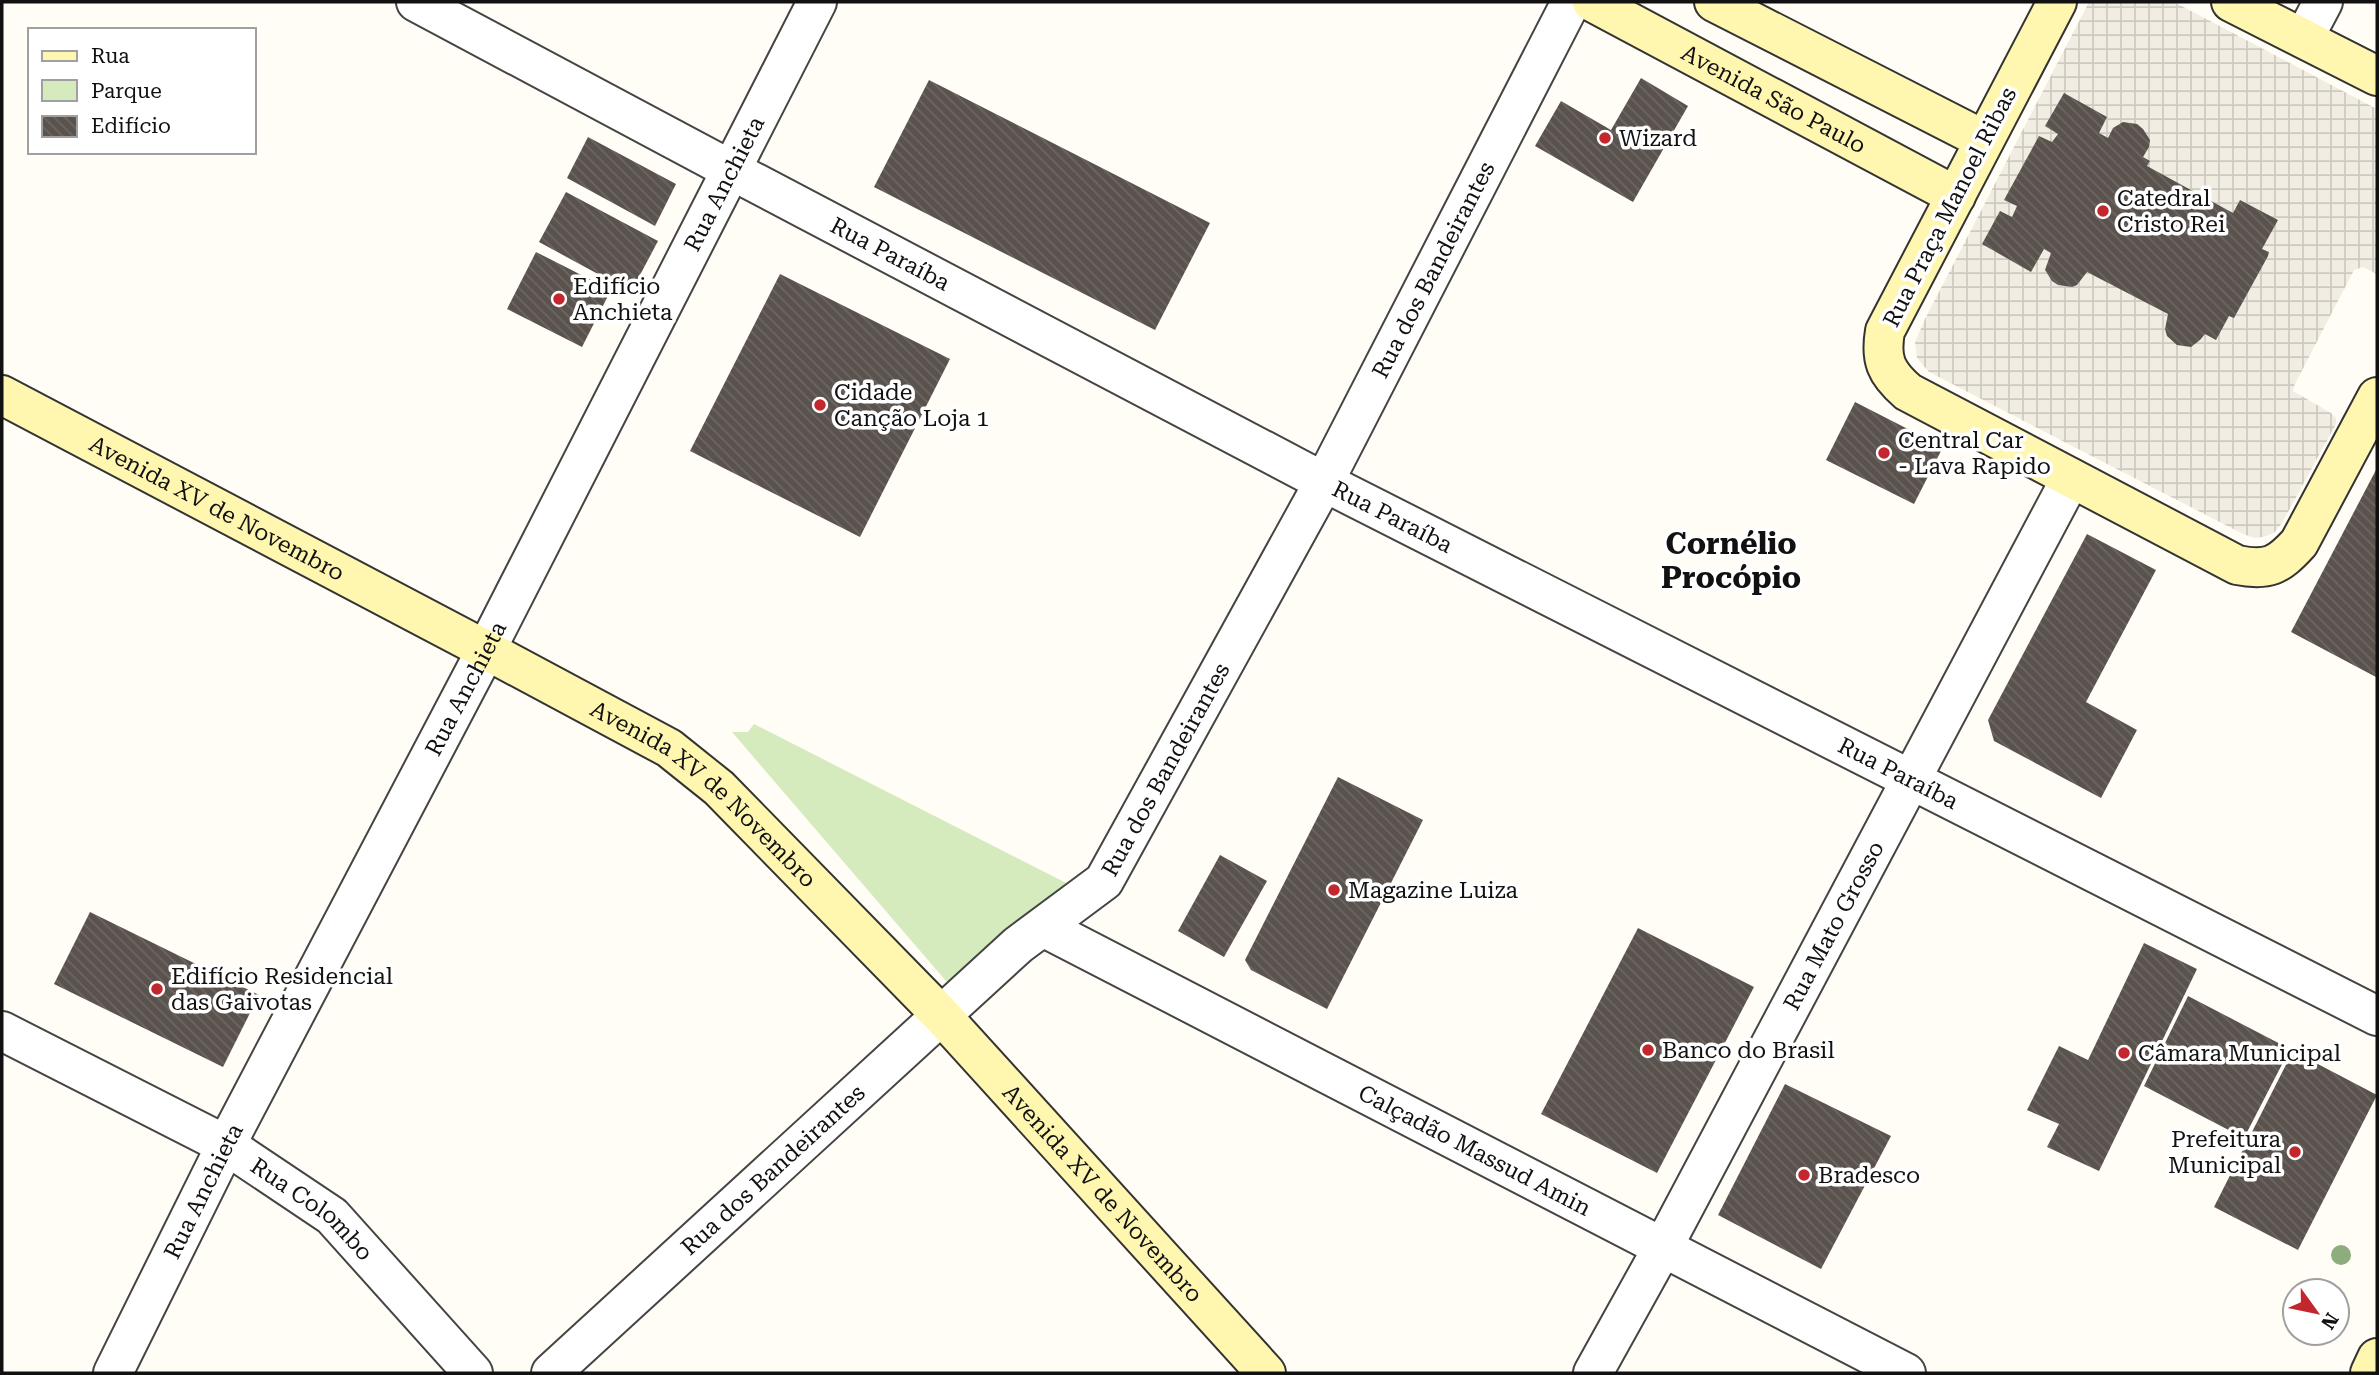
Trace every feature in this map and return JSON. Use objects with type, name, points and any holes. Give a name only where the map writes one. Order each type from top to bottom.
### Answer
[{"type":"street","name":"Rua Paraíba","points":[[416,2],[1324,482],[2377,1016]]},
{"type":"street","name":"Rua Anchieta","points":[[113,1373],[226,1144],[486,650],[817,2]]},
{"type":"street","name":"Rua dos Bandeirantes","points":[[551,1373],[1018,945],[1104,881],[1324,482],[1571,2]]},
{"type":"street","name":"Avenida São Paulo","points":[[1592,2],[1955,196]]},
{"type":"street","points":[[1714,2],[1984,140]]},
{"type":"street","name":"Rua Praça Manoel Ribas","points":[[2057,2],[1885,331],[1882,349],[1885,365],[1893,380],[1908,392],[2237,565],[2253,568],[2271,567],[2299,543],[2377,397]]},
{"type":"street","points":[[2231,2],[2377,76]]},
{"type":"street","points":[[2304,38],[2323,2]]},
{"type":"street","name":"Avenida XV de Novembro","points":[[2,395],[668,748],[719,788],[941,1014],[1266,1373]]},
{"type":"street","name":"Rua Mato Grosso","points":[[1593,1373],[1663,1247],[2071,478]]},
{"type":"street","name":"Calçadão Massud Amin","points":[[1043,927],[1906,1373]]},
{"type":"street","name":"Rua Colombo","points":[[2,1031],[226,1144],[332,1216],[473,1373]]},
{"type":"street","points":[[2370,1373],[2377,1359]]},
{"type":"green space","points":[[754,724],[1084,892],[955,985],[946,981],[732,732],[748,732]]},
{"type":"shaded area","points":[[2089,2],[2174,2],[2377,109],[2377,274],[2363,267],[2354,270],[2294,386],[2293,391],[2331,413],[2336,418],[2336,424],[2282,523],[2274,533],[2263,537],[2254,538],[2241,533],[1929,372],[1917,358],[1915,342],[1925,319]]},
{"type":"building","name":"Wizard","points":[[1641,78],[1688,106],[1633,202],[1535,146],[1561,101],[1611,130]]},
{"type":"building","points":[[929,80],[1210,223],[1155,330],[874,187]]},
{"type":"building","name":"Catedral Cristo Rei","points":[[2064,93],[2107,117],[2099,133],[2108,138],[2113,128],[2123,122],[2137,124],[2143,129],[2150,140],[2143,157],[2150,161],[2147,166],[2233,213],[2240,200],[2278,220],[2262,249],[2269,252],[2268,256],[2234,318],[2229,316],[2216,340],[2205,334],[2191,347],[2177,345],[2167,336],[2165,329],[2168,314],[2087,272],[2077,285],[2072,287],[2058,285],[2052,281],[2045,270],[2051,253],[2044,249],[2031,272],[1982,244],[2000,211],[2012,217],[2017,206],[2004,200],[2039,136],[2052,142],[2058,134],[2045,126]]},
{"type":"building","points":[[588,137],[676,184],[655,226],[567,178]]},
{"type":"building","points":[[566,192],[658,241],[631,292],[539,242]]},
{"type":"building","name":"Edifício Anchieta","points":[[536,252],[611,290],[582,347],[507,309]]},
{"type":"building","name":"Cidade Canção Loja 1","points":[[780,274],[950,359],[860,537],[690,451]]},
{"type":"building","name":"Central Car - Lava Rapido","points":[[1855,402],[1943,447],[1914,504],[1826,460]]},
{"type":"building","points":[[2377,468],[2377,676],[2376,677],[2291,632]]},
{"type":"building","points":[[2087,534],[2156,570],[2086,702],[2137,730],[2101,798],[1994,741],[1988,720]]},
{"type":"building","name":"Magazine Luiza","points":[[1338,777],[1423,820],[1327,1009],[1251,970],[1245,960]]},
{"type":"building","points":[[1220,855],[1267,881],[1224,957],[1178,931]]},
{"type":"building","name":"Edifício Residencial das Gaivotas","points":[[90,912],[259,995],[223,1067],[54,984]]},
{"type":"building","name":"Banco do Brasil","points":[[1638,928],[1754,987],[1657,1173],[1541,1114]]},
{"type":"building","name":"Câmara Municipal","points":[[2144,943],[2197,969],[2099,1171],[2047,1147],[2059,1124],[2027,1110],[2059,1046],[2088,1060]]},
{"type":"building","points":[[2188,996],[2290,1049],[2244,1138],[2144,1086]]},
{"type":"building","name":"Prefeitura Municipal","points":[[2293,1051],[2377,1095],[2298,1250],[2214,1207]]},
{"type":"building","name":"Bradesco","points":[[1785,1084],[1891,1136],[1821,1269],[1718,1215]]},
{"type":"place","name":"Wizard","points":[[1605,138]]},
{"type":"place","name":"Catedral Cristo Rei","points":[[2103,211]]},
{"type":"place","name":"Edifício Anchieta","points":[[559,299]]},
{"type":"place","name":"Cidade Canção Loja 1","points":[[820,405]]},
{"type":"place","name":"Central Car - Lava Rapido","points":[[1884,453]]},
{"type":"place","name":"Magazine Luiza","points":[[1334,890]]},
{"type":"place","name":"Edifício Residencial das Gaivotas","points":[[157,989]]},
{"type":"place","name":"Banco do Brasil","points":[[1648,1050]]},
{"type":"place","name":"Câmara Municipal","points":[[2124,1053]]},
{"type":"place","name":"Prefeitura Municipal","points":[[2295,1152]]},
{"type":"place","name":"Bradesco","points":[[1804,1175]]},
{"type":"district","name":"Cornélio Procópio","points":[[1731,560]]}]
